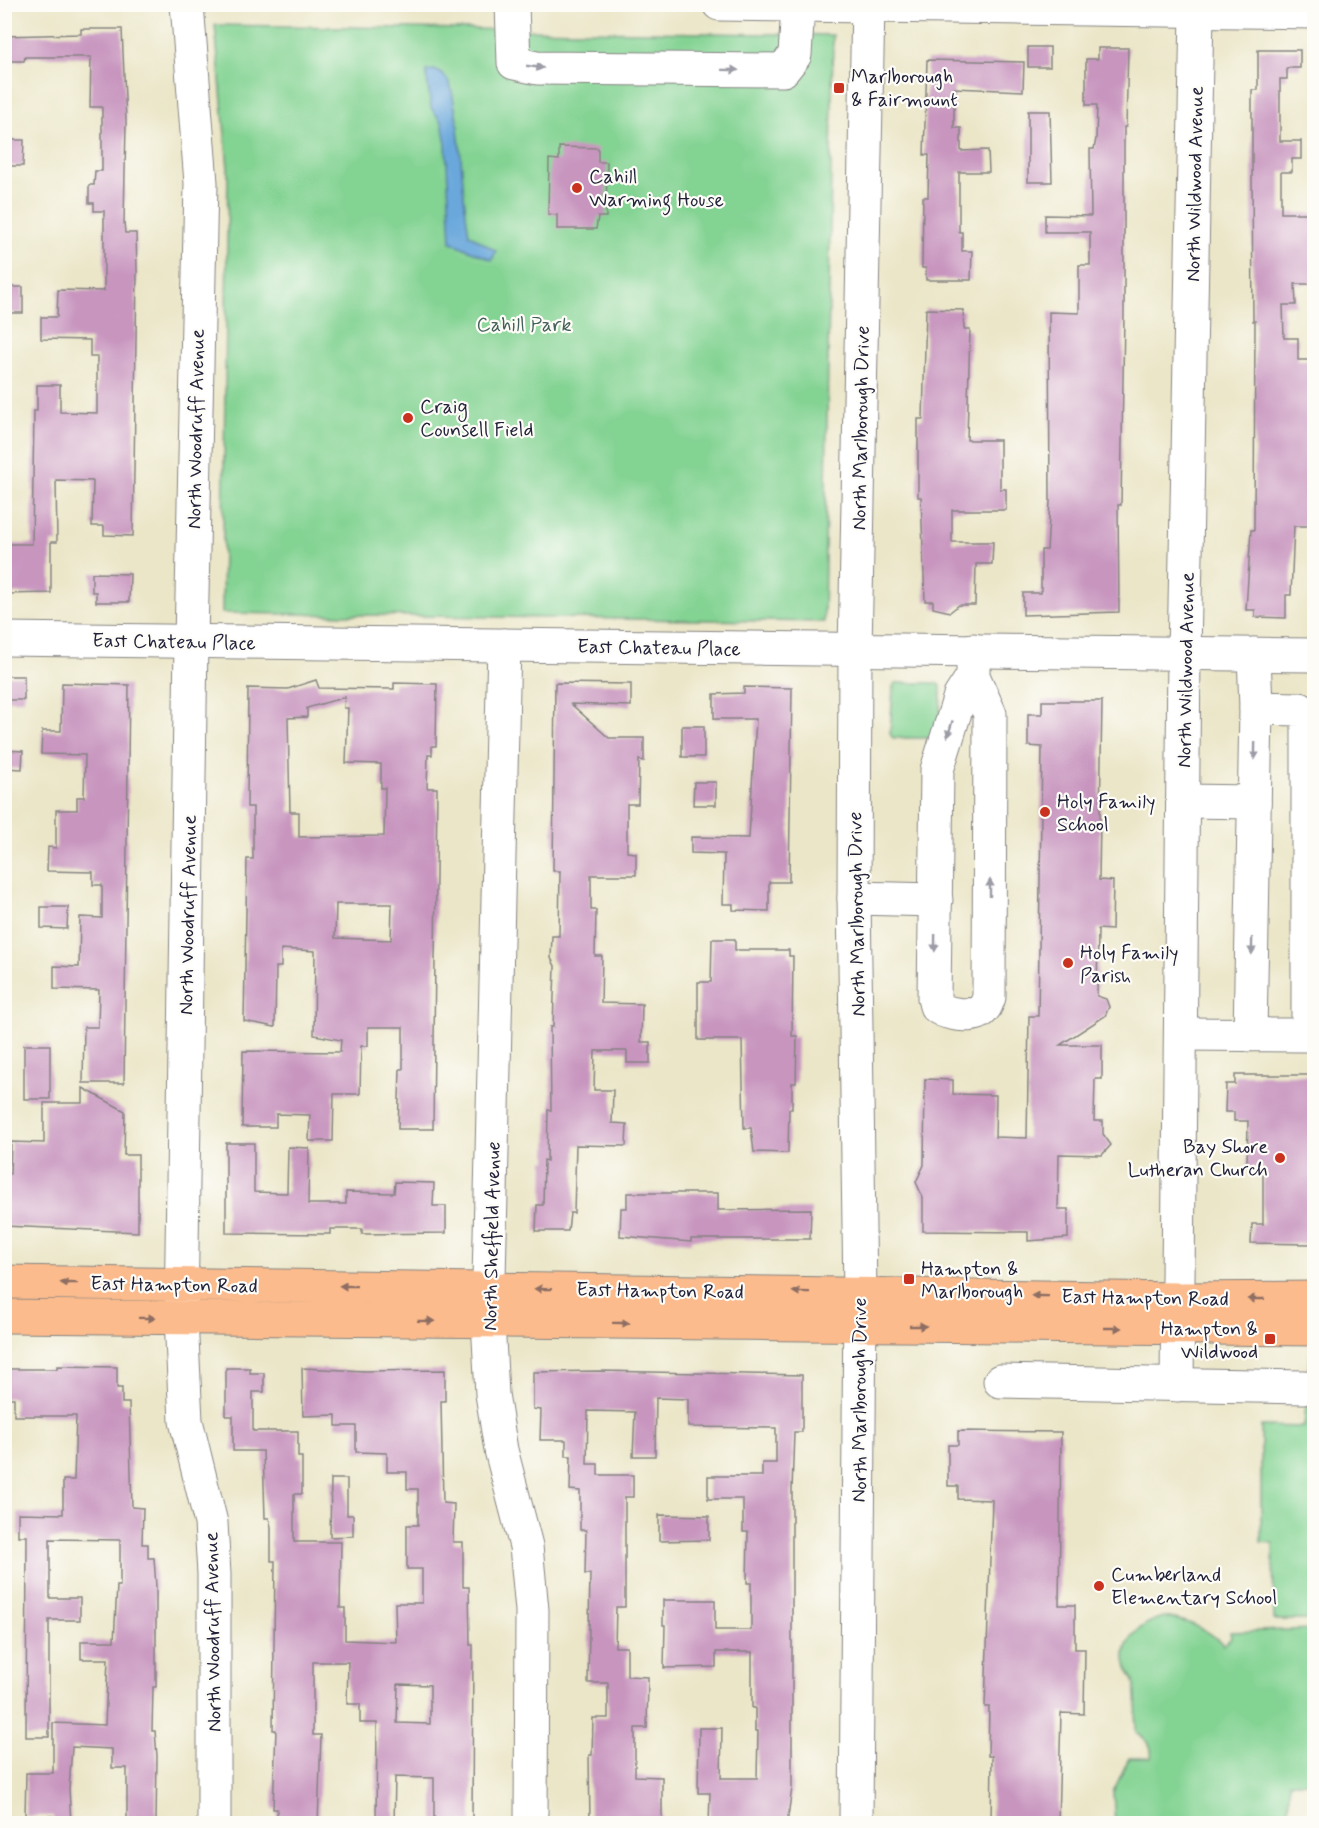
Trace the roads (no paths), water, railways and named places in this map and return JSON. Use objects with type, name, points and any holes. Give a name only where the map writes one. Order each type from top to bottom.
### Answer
[{"type":"main road","name":"East Hampton Road","points":[[4,1282],[860,1293],[1179,1313],[1314,1329]]},
{"type":"main road","name":"East Hampton Road","points":[[4,1316],[860,1325],[1179,1313],[1314,1298]]},
{"type":"street","name":"North Woodruff Avenue","points":[[188,4],[201,183],[191,641],[181,1318],[186,1421],[211,1523],[214,1824]]},
{"type":"street","points":[[512,4],[514,63],[537,68],[783,70],[795,55],[798,6]]},
{"type":"street","points":[[719,4],[1314,12]]},
{"type":"street","name":"North Marlborough Drive","points":[[856,1824],[860,1293],[854,898],[855,651],[868,6]]},
{"type":"street","name":"North Wildwood Avenue","points":[[1178,1384],[1184,653],[1197,12]]},
{"type":"street","name":"East Chateau Place","points":[[4,639],[855,651],[973,663],[1184,653],[1314,655]]},
{"type":"street","name":"North Sheffield Avenue","points":[[504,645],[488,1321],[492,1394],[501,1450],[526,1546],[532,1610],[531,1824]]},
{"type":"street","points":[[1250,1035],[1256,708],[1254,654]]},
{"type":"street","points":[[973,663],[990,714],[989,997],[985,1008],[977,1013],[943,1012],[936,1006],[937,770],[973,663]]},
{"type":"street","points":[[1181,1034],[1308,1035],[1308,718],[1299,709],[1256,708]]},
{"type":"street","points":[[1183,801],[1254,802]]},
{"type":"street","points":[[854,898],[936,900]]},
{"type":"street","points":[[1000,1381],[1304,1387]]},
{"type":"water","points":[[434,70],[445,77],[452,92],[469,234],[496,251],[492,260],[451,242],[446,144],[442,122],[431,108],[426,71]]},
{"type":"place","name":"Marlborough & Fairmount","points":[[839,88]]},
{"type":"place","name":"Cahill Warming House","points":[[577,188]]},
{"type":"place","name":"Craig Counsell Field","points":[[408,418]]},
{"type":"place","name":"Holy Family School","points":[[1045,812]]},
{"type":"place","name":"Holy Family Parish","points":[[1068,963]]},
{"type":"place","name":"Bay Shore Lutheran Church","points":[[1280,1158]]},
{"type":"place","name":"Hampton & Marlborough","points":[[909,1279]]},
{"type":"place","name":"Hampton & Wildwood","points":[[1270,1339]]},
{"type":"place","name":"Cumberland Elementary School","points":[[1099,1586]]},
{"type":"park label","name":"Cahill Park","points":[[524,324]]}]
